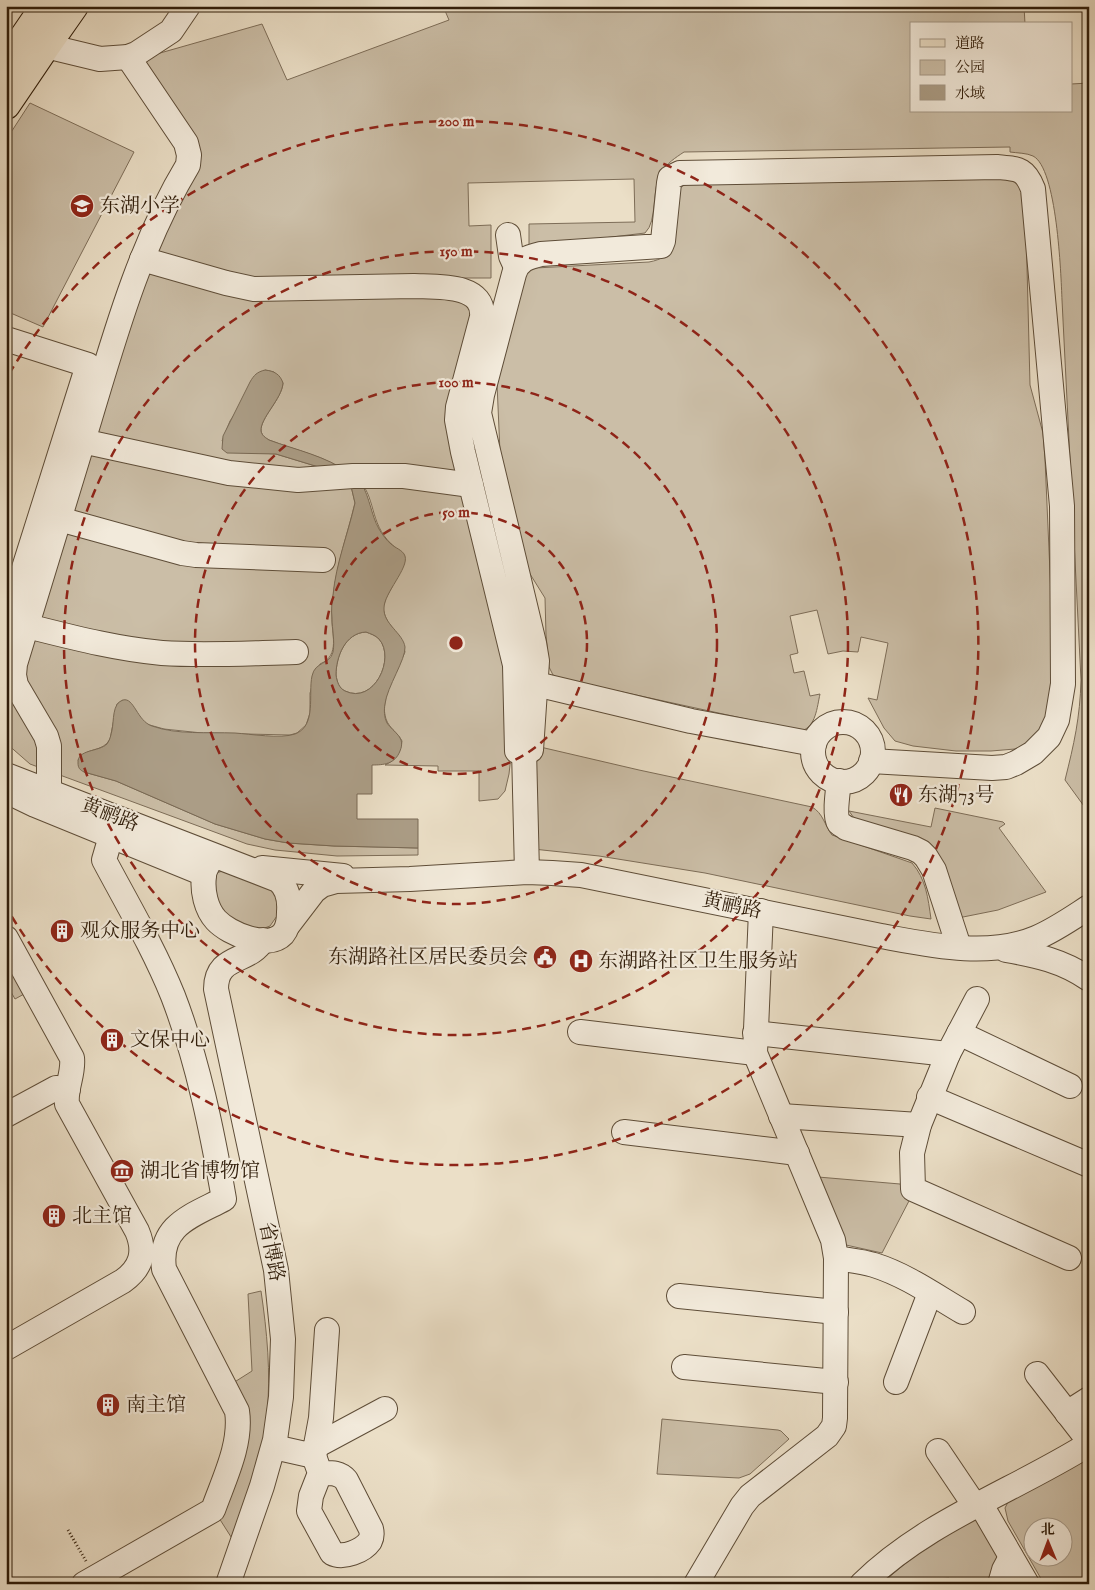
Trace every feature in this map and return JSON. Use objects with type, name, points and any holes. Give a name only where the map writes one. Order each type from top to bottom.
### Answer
[{"type":"main road","points":[[6,63],[45,6]]},
{"type":"main road","points":[[6,104],[74,6]]},
{"type":"street","points":[[46,46],[100,58],[128,58],[171,31],[188,6]]},
{"type":"street","points":[[16,626],[59,518],[109,354],[142,259],[163,210],[190,160],[186,143],[128,58]]},
{"type":"street","points":[[142,259],[254,289],[414,286],[448,288],[473,295],[477,299],[482,317],[458,407],[457,420],[515,665],[517,751],[531,750],[537,661],[480,413],[482,394],[516,267],[520,261],[541,254],[661,246],[670,178],[680,173],[997,167],[1020,170],[1028,177],[1033,189],[1062,506],[1063,684],[1057,720],[1049,737],[1033,753],[1016,764],[1006,767],[992,768],[872,761]]},
{"type":"street","points":[[508,235],[511,256],[516,267]]},
{"type":"street","points":[[6,339],[88,365],[16,626],[14,675],[18,689],[50,746],[39,794]]},
{"type":"street","points":[[82,442],[229,473],[298,480],[347,476],[404,476],[471,485]]},
{"type":"street","points":[[59,518],[182,553],[323,560]]},
{"type":"street","points":[[16,626],[112,646],[161,652],[207,654],[296,652]]},
{"type":"street","points":[[536,684],[691,721],[814,744]]},
{"type":"street","points":[[842,722],[852,723],[860,727],[867,734],[873,752],[872,761],[867,770],[859,777],[849,781],[839,781],[829,778],[821,772],[813,754],[814,744],[818,735],[825,728],[842,722]]},
{"type":"street","points":[[524,750],[527,872]]},
{"type":"street","points":[[6,768],[39,794]]},
{"type":"street","name":"黄鹂路","points":[[6,775],[111,836],[209,865],[241,866],[364,879]]},
{"type":"street","points":[[839,781],[837,815],[840,825],[912,848],[926,856],[934,870],[959,947]]},
{"type":"street","name":"黄鹂路","points":[[6,791],[39,794],[209,865]]},
{"type":"street","points":[[6,798],[39,794]]},
{"type":"street","points":[[90,1580],[213,1510],[234,1450],[238,1420],[237,1411],[164,1269],[164,1245],[174,1229],[186,1219],[224,1199],[216,1155],[191,1049],[174,997],[158,962],[104,860],[111,836]]},
{"type":"street","points":[[209,865],[203,886],[206,902],[216,921],[231,931],[263,940]]},
{"type":"street","name":"黄鹂路","points":[[241,866],[278,880],[283,884],[289,897],[288,925]]},
{"type":"street","name":"黄鹂路","points":[[263,940],[278,937],[310,895],[322,885],[336,881],[527,872],[581,875],[901,940],[959,947],[994,948],[1034,939],[1089,907]]},
{"type":"street","points":[[696,1584],[742,1506],[750,1496],[831,1431],[835,1418],[836,1258],[833,1240],[781,1116],[755,1042],[761,912]]},
{"type":"street","points":[[6,938],[72,1058],[72,1074],[67,1098],[70,1110],[137,1231],[142,1246],[140,1259],[135,1271],[123,1282],[6,1348]]},
{"type":"street","name":"省博路","points":[[228,1584],[274,1447],[278,1426],[283,1340],[280,1300],[270,1242],[216,989],[218,974],[223,968],[230,962],[257,949],[263,940]]},
{"type":"street","points":[[994,948],[1035,954],[1052,959],[1089,979]]},
{"type":"street","points":[[976,999],[948,1054],[919,1125],[912,1153],[913,1189],[1070,1258]]},
{"type":"street","points":[[580,1032],[948,1054]]},
{"type":"street","points":[[959,1033],[1070,1086]]},
{"type":"street","points":[[6,1115],[56,1088],[68,1088]]},
{"type":"street","points":[[929,1097],[1089,1165]]},
{"type":"street","points":[[781,1116],[919,1125]]},
{"type":"street","points":[[624,1132],[797,1153]]},
{"type":"street","points":[[836,1258],[884,1268],[963,1312]]},
{"type":"street","points":[[896,1382],[930,1293]]},
{"type":"street","points":[[679,1296],[836,1312]]},
{"type":"street","points":[[317,1458],[324,1394],[327,1330]]},
{"type":"street","points":[[684,1368],[836,1382]]},
{"type":"street","points":[[862,1584],[891,1559],[926,1534],[1089,1442],[1037,1374]]},
{"type":"street","points":[[1067,1414],[1089,1399]]},
{"type":"street","points":[[317,1458],[385,1409]]},
{"type":"street","points":[[274,1447],[317,1458]]},
{"type":"street","points":[[938,1451],[977,1505],[1027,1584]]},
{"type":"street","points":[[1000,1584],[1004,1570],[1011,1557]]},
{"type":"path","points":[[68,1530],[90,1580]]},
{"type":"green space","points":[[443,6],[1024,6],[1025,22],[910,22],[910,112],[1072,112],[1072,84],[1089,83],[1089,813],[1065,780],[1076,731],[1081,680],[1059,246],[1048,180],[1041,165],[1033,156],[1010,152],[1010,147],[684,152],[674,159],[661,173],[656,187],[652,221],[645,233],[529,247],[529,224],[635,222],[634,179],[468,183],[469,226],[491,225],[491,278],[256,278],[158,254],[159,243],[196,170],[139,59],[262,24],[287,80],[449,20]]},
{"type":"green space","points":[[30,103],[134,152],[43,327],[6,311],[6,140]]},
{"type":"green space","points":[[1008,177],[1016,181],[1023,190],[1026,227],[1030,385],[1043,433],[1052,618],[1052,689],[1045,724],[1026,745],[1015,749],[956,751],[913,746],[895,741],[884,728],[868,698],[877,700],[888,643],[861,637],[858,652],[843,651],[828,654],[817,610],[790,616],[798,653],[790,655],[794,673],[804,671],[810,696],[820,694],[813,721],[806,729],[801,731],[558,678],[553,675],[549,667],[545,598],[520,558],[501,476],[496,360],[524,277],[530,270],[535,268],[649,262],[664,257],[672,248],[675,236],[674,211],[678,190],[687,184]]},
{"type":"green space","points":[[133,265],[456,298],[474,309],[452,403],[510,672],[512,747],[505,791],[498,799],[479,801],[479,771],[438,771],[438,766],[385,765],[397,755],[402,741],[387,722],[384,711],[390,685],[405,652],[401,639],[388,622],[383,608],[392,587],[396,548],[381,531],[369,497],[359,480],[331,463],[269,440],[263,436],[261,431],[264,420],[279,395],[283,383],[274,372],[265,370],[230,421],[222,441],[261,453],[276,454],[322,468],[351,486],[355,503],[334,587],[332,616],[333,650],[327,660],[320,664],[310,693],[310,713],[306,725],[297,733],[290,735],[202,733],[164,729],[146,724],[123,700],[117,704],[110,739],[107,743],[85,753],[78,760],[84,772],[116,781],[215,824],[265,839],[288,843],[334,846],[418,848],[418,855],[337,856],[275,850],[247,844],[30,764],[6,743],[6,664]]},
{"type":"green space","points":[[366,632],[379,639],[384,647],[385,657],[379,677],[373,686],[355,694],[341,688],[337,680],[336,668],[340,654],[347,641],[359,633]]},
{"type":"green space","points":[[536,746],[812,807],[821,816],[832,835],[912,863],[923,882],[931,919],[705,873],[599,856],[533,849]]},
{"type":"green space","points":[[935,808],[1003,822],[1005,824],[999,828],[1046,892],[998,910],[958,918],[949,877],[944,865],[856,821],[849,811],[931,827]]},
{"type":"green space","points":[[226,870],[278,890],[279,913],[270,926],[262,929],[245,928],[220,910],[211,887],[216,873]]},
{"type":"green space","points":[[6,957],[26,993],[15,999],[6,983]]},
{"type":"green space","points":[[818,1177],[900,1184],[910,1199],[882,1253],[846,1245]]},
{"type":"green space","points":[[261,1291],[268,1352],[267,1414],[258,1462],[233,1540],[219,1518],[233,1383],[252,1371],[248,1294]]},
{"type":"green space","points":[[662,1419],[778,1430],[789,1439],[750,1474],[739,1478],[657,1474]]},
{"type":"green space","points":[[1089,1455],[1089,1584],[1044,1584],[1035,1568],[1072,1568],[1072,1518],[1022,1518],[1022,1546],[1008,1521],[1005,1508],[1008,1502]]},
{"type":"green space","points":[[972,1520],[977,1520],[1000,1546],[992,1584],[950,1584],[949,1578],[914,1581],[914,1584],[881,1584],[933,1540]]},
{"type":"water","points":[[262,371],[274,372],[283,383],[279,395],[264,420],[261,431],[263,436],[269,440],[331,462],[356,478],[364,488],[380,531],[387,541],[403,552],[405,556],[403,567],[388,595],[384,608],[387,619],[401,637],[405,647],[403,659],[386,697],[384,709],[387,723],[400,739],[401,746],[398,755],[392,761],[385,764],[372,765],[372,794],[357,794],[357,819],[418,819],[418,848],[334,846],[288,843],[265,839],[215,824],[116,781],[84,772],[78,766],[81,755],[107,744],[110,739],[115,708],[123,700],[130,702],[147,723],[172,731],[282,736],[295,734],[302,730],[306,724],[310,709],[312,676],[316,668],[329,659],[333,652],[332,609],[335,583],[339,560],[355,503],[351,486],[322,468],[276,454],[227,453],[222,449],[223,436],[250,382],[256,374]],"holes":[[[366,632],[379,639],[384,647],[385,657],[379,677],[373,686],[355,694],[341,688],[337,680],[336,668],[340,654],[347,641],[359,633]]]},
{"type":"place","name":"东湖小学","points":[[82,206]]},
{"type":"place","name":"东湖73号","points":[[901,795]]},
{"type":"place","name":"观众服务中心","points":[[62,931]]},
{"type":"place","name":"东湖路社区居民委员会","points":[[545,957]]},
{"type":"place","name":"东湖路社区卫生服务站","points":[[581,961]]},
{"type":"place","name":"文保中心","points":[[112,1040]]},
{"type":"place","name":"湖北省博物馆","points":[[122,1171]]},
{"type":"place","name":"北主馆","points":[[54,1216]]},
{"type":"place","name":"南主馆","points":[[108,1405]]}]
